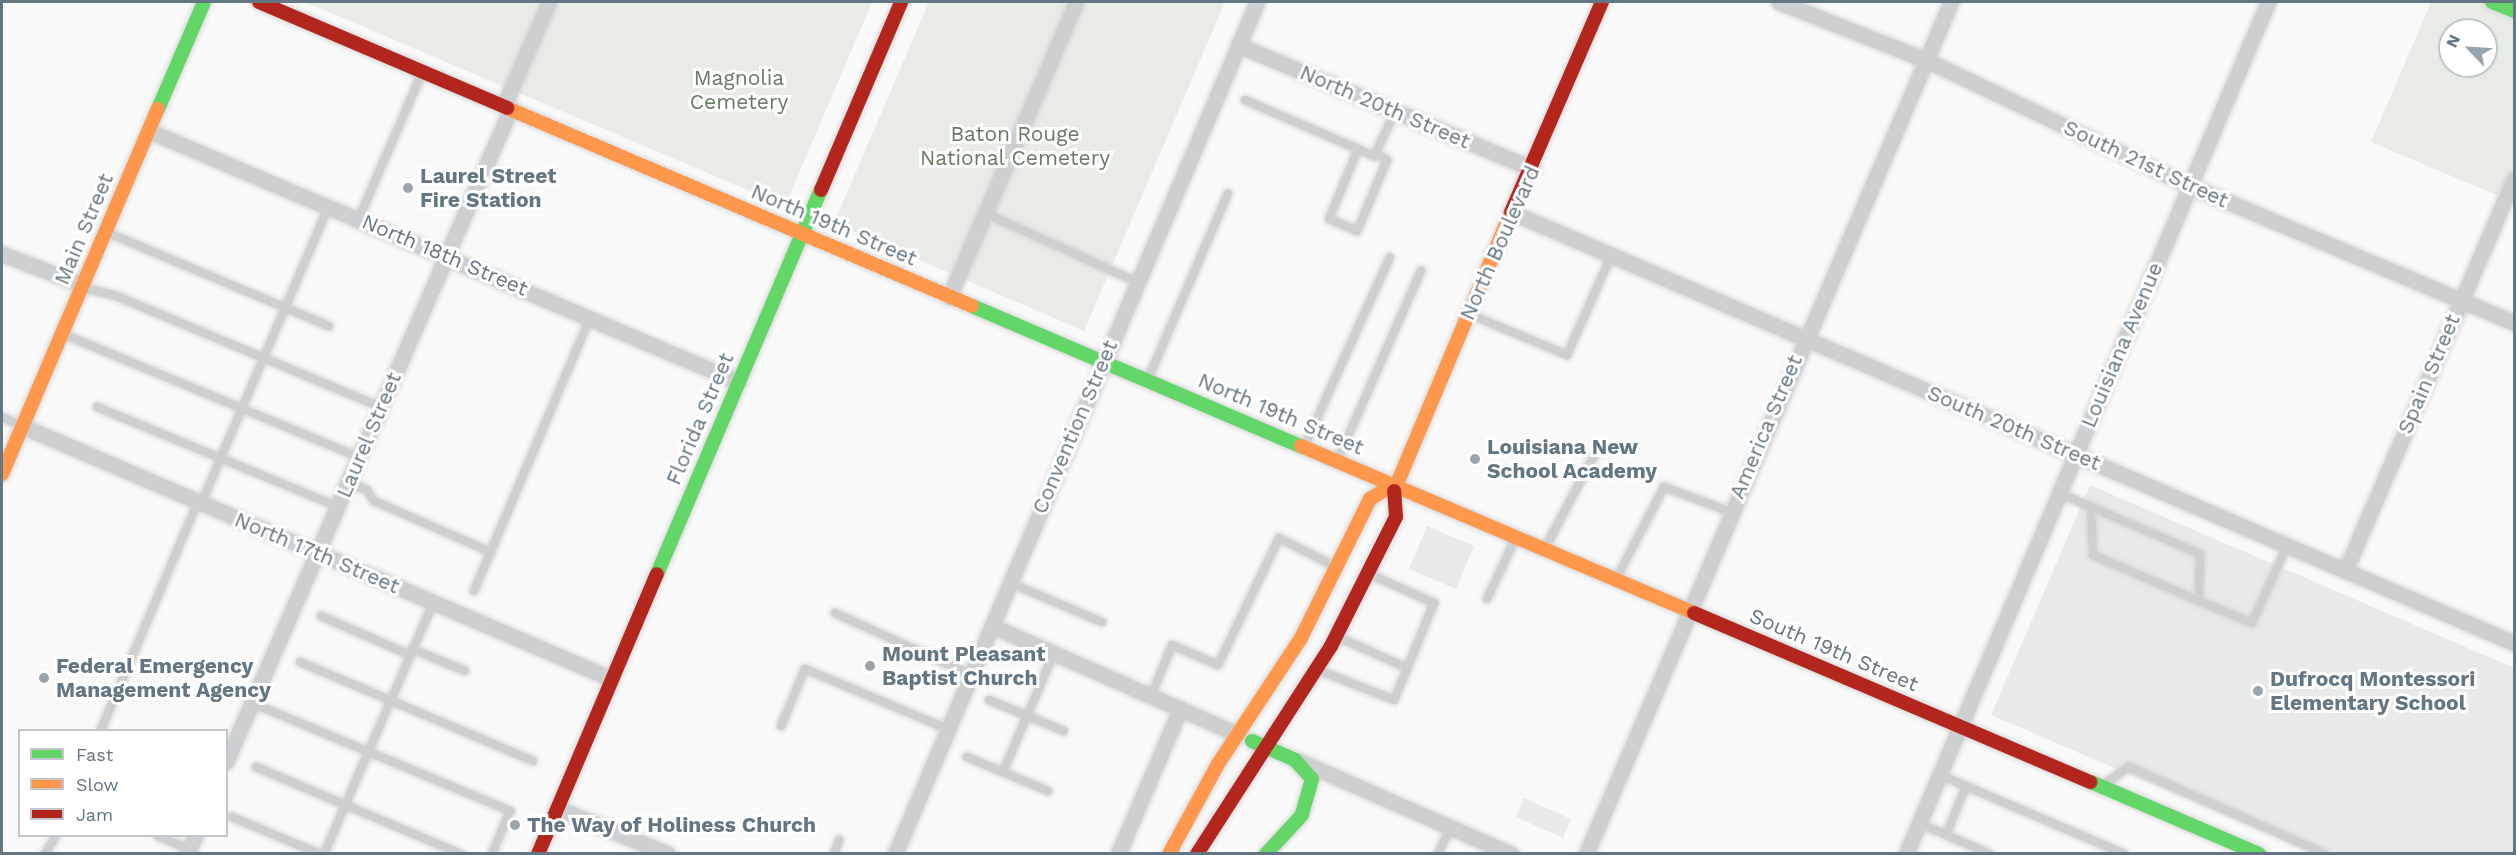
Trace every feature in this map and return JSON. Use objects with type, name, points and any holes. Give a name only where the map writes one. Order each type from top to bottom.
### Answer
[{"type":"street","name":"Main Street","points":[[2,474],[204,2]]},
{"type":"street","name":"North 19th Street","points":[[259,2],[508,106],[802,235],[1394,484]]},
{"type":"street","name":"Laurel Street","points":[[228,757],[315,553],[349,483],[508,106],[549,2]]},
{"type":"street","name":"Florida Street","points":[[538,854],[901,2]]},
{"type":"street","points":[[949,297],[1076,2]]},
{"type":"street","name":"Convention Street","points":[[895,854],[1257,2]]},
{"type":"street","name":"North Boulevard","points":[[1197,854],[1264,746],[1317,669],[1370,574],[1396,517],[1394,484],[1533,168],[1602,2]]},
{"type":"street","name":"South 21st Street","points":[[1779,2],[1926,60],[2188,185],[2514,323]]},
{"type":"street","name":"America Street","points":[[1586,854],[1804,338],[1951,2]]},
{"type":"street","name":"Louisiana Avenue","points":[[1906,854],[2188,185],[2268,2]]},
{"type":"street","points":[[2492,2],[2514,11]]},
{"type":"street","name":"North 20th Street","points":[[1238,45],[1533,168]]},
{"type":"street","name":"North 18th Street","points":[[149,131],[446,254],[739,382]]},
{"type":"street","name":"Spain Street","points":[[2345,571],[2514,179]]},
{"type":"street","name":"South 20th Street","points":[[1513,213],[2514,644]]},
{"type":"street","points":[[2,254],[82,286]]},
{"type":"street","name":"North 17th Street","points":[[22,426],[612,679]]},
{"type":"street","points":[[1169,854],[1237,734],[1338,568],[1370,499],[1394,484]]},
{"type":"street","name":"South 19th Street","points":[[1394,484],[2102,786],[2228,848],[2259,854]]},
{"type":"street","points":[[992,626],[1505,852]]},
{"type":"street","points":[[1118,854],[1180,709]]},
{"type":"street","points":[[1266,854],[1302,815],[1312,793],[1310,772],[1295,760]]},
{"type":"street","points":[[557,808],[668,854]]},
{"type":"lane","points":[[359,218],[423,71]]},
{"type":"lane","points":[[1245,100],[1358,149],[1376,153],[1388,160],[1357,231],[1329,219],[1358,149]]},
{"type":"lane","points":[[1376,153],[1395,112]]},
{"type":"lane","points":[[1147,380],[1228,193]]},
{"type":"lane","points":[[101,729],[330,205]]},
{"type":"lane","points":[[985,213],[1137,282]]},
{"type":"lane","points":[[106,232],[329,326]]},
{"type":"lane","points":[[1304,446],[1390,256]]},
{"type":"lane","points":[[1468,314],[1567,355],[1611,256]]},
{"type":"lane","points":[[1338,460],[1421,272]]},
{"type":"lane","points":[[82,286],[114,295],[380,407]]},
{"type":"lane","points":[[474,591],[590,318]]},
{"type":"lane","points":[[62,333],[359,457]]},
{"type":"lane","points":[[97,407],[338,507]]},
{"type":"lane","points":[[2,417],[22,426]]},
{"type":"lane","points":[[1545,548],[1597,450]]},
{"type":"lane","points":[[349,483],[367,490],[374,501],[491,552]]},
{"type":"lane","points":[[1616,579],[1664,486],[1730,512]]},
{"type":"lane","points":[[2059,493],[2200,554],[2199,602]]},
{"type":"lane","points":[[2091,507],[2093,555],[2252,624],[2287,546]]},
{"type":"lane","points":[[1487,599],[1516,536]]},
{"type":"lane","points":[[1151,696],[1172,645],[1218,665],[1279,538],[1338,568]]},
{"type":"lane","points":[[1317,669],[1394,700],[1434,603],[1370,574]]},
{"type":"lane","points":[[1010,583],[1102,622]]},
{"type":"lane","points":[[232,817],[322,854],[433,603]]},
{"type":"lane","points":[[835,613],[971,675]]},
{"type":"lane","points":[[321,616],[465,671]]},
{"type":"lane","points":[[1337,636],[1407,668]]},
{"type":"lane","points":[[1003,772],[1054,653]]},
{"type":"lane","points":[[300,662],[533,760]]},
{"type":"lane","points":[[781,726],[805,669],[948,729]]},
{"type":"lane","points":[[989,700],[1064,731]]},
{"type":"lane","points":[[252,703],[510,812],[492,854]]},
{"type":"lane","points":[[966,757],[1048,791]]},
{"type":"lane","points":[[2102,786],[2117,770],[2129,766],[2325,854]]},
{"type":"lane","points":[[256,767],[460,854]]},
{"type":"lane","points":[[1940,775],[2124,854]]},
{"type":"lane","points":[[1946,835],[1966,786]]},
{"type":"lane","points":[[1919,823],[1990,854]]},
{"type":"lane","points":[[1438,854],[1450,828]]},
{"type":"lane","points":[[45,854],[55,837]]},
{"type":"lane","points":[[161,837],[192,848]]},
{"type":"lane","points":[[834,854],[839,840]]},
{"type":"shaded area","name":"Dufrocq Montessori Elementary School","points":[[2090,485],[2514,668],[2514,853],[2312,853],[1991,715]]},
{"type":"shaded area","points":[[1427,526],[1474,546],[1456,589],[1409,569]]},
{"type":"shaded area","points":[[1524,798],[1571,819],[1563,838],[1516,817]]},
{"type":"green space","name":"Magnolia Cemetery","points":[[305,2],[872,2],[785,206]]},
{"type":"green space","name":"Baton Rouge National Cemetery","points":[[929,2],[1225,2],[1084,331],[834,223]]},
{"type":"green space","points":[[2431,2],[2492,2],[2514,11],[2514,179],[2506,199],[2371,142]]},
{"type":"traffic: fast","points":[[158,109],[204,2]]},
{"type":"traffic: fast","points":[[2492,2],[2514,11]]},
{"type":"traffic: fast","points":[[657,574],[821,190]]},
{"type":"traffic: fast","points":[[972,306],[1301,446]]},
{"type":"traffic: fast","points":[[1252,741],[1295,760],[1312,779],[1302,815],[1266,854]]},
{"type":"traffic: fast","points":[[2091,782],[2259,854]]},
{"type":"traffic: slow","points":[[507,108],[972,306]]},
{"type":"traffic: slow","points":[[2,474],[158,109]]},
{"type":"traffic: slow","points":[[1394,491],[1511,212]]},
{"type":"traffic: slow","points":[[1301,446],[1694,613]]},
{"type":"traffic: slow","points":[[1169,854],[1218,764],[1301,638],[1370,499],[1394,484]]},
{"type":"traffic: jam","points":[[259,2],[507,108]]},
{"type":"traffic: jam","points":[[821,190],[901,2]]},
{"type":"traffic: jam","points":[[1511,212],[1602,2]]},
{"type":"traffic: jam","points":[[1197,854],[1331,646],[1396,517],[1394,491]]},
{"type":"traffic: jam","points":[[538,854],[657,574]]},
{"type":"traffic: jam","points":[[1694,613],[2091,782]]},
{"type":"place","name":"Laurel Street Fire Station","points":[[408,188]]},
{"type":"place","name":"Louisiana New School Academy","points":[[1475,459]]},
{"type":"place","name":"Mount Pleasant Baptist Church","points":[[870,666]]},
{"type":"place","name":"Federal Emergency Management Agency","points":[[44,678]]},
{"type":"place","name":"Dufrocq Montessori Elementary School","points":[[2258,691]]},
{"type":"place","name":"The Way of Holiness Church","points":[[515,825]]}]
